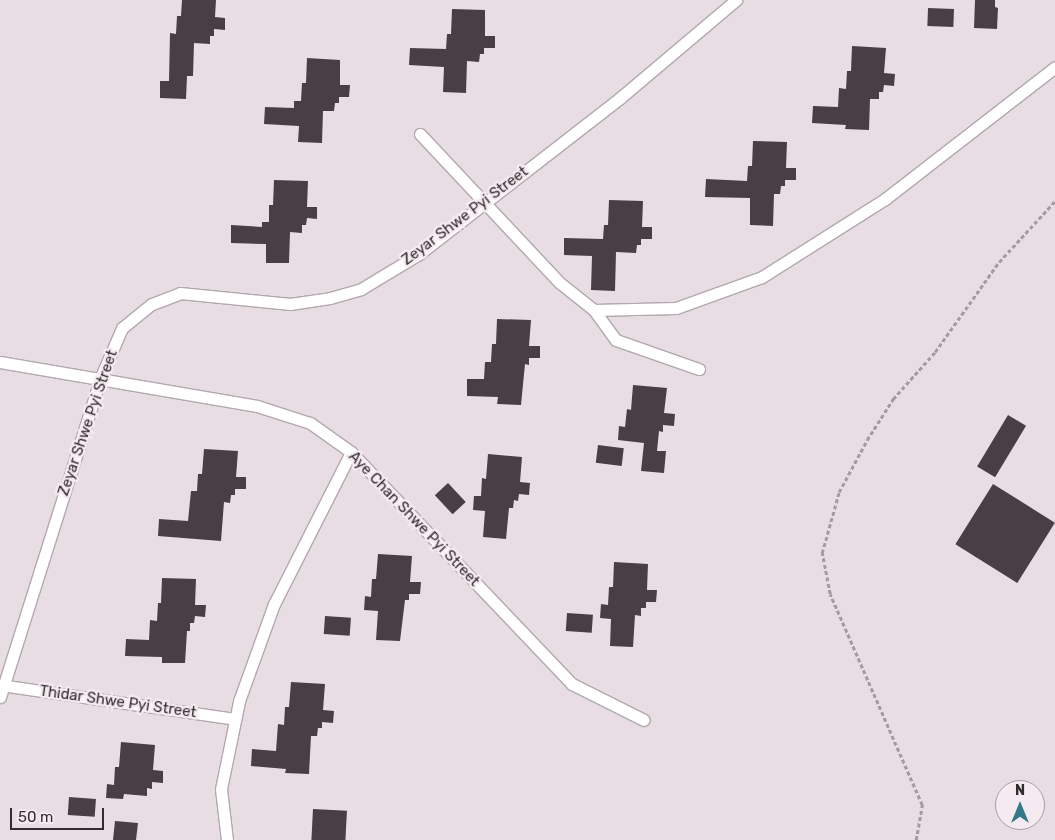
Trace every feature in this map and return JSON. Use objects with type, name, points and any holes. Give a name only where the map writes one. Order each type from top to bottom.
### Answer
[{"type":"street","name":"Zeyar Shwe Pyi Street","points":[[0,697],[1,685],[100,379],[122,328],[152,304],[180,293],[290,304],[330,298],[361,289],[419,254],[620,98],[736,0]]},
{"type":"street","points":[[594,310],[676,308],[762,276],[885,199],[1055,67]]},
{"type":"street","points":[[420,134],[560,283],[594,310],[616,340],[699,369]]},
{"type":"street","name":"Aye Chan Shwe Pyi Street","points":[[0,362],[256,406],[310,423],[351,452],[572,684],[644,720]]},
{"type":"street","points":[[227,840],[221,789],[239,701],[274,604],[351,452]]},
{"type":"street","name":"Thidar Shwe Pyi Street","points":[[1,685],[235,719]]},
{"type":"path","points":[[916,840],[922,805],[830,594],[822,553],[839,492],[867,440],[893,399],[935,352],[999,262],[1055,201]]},
{"type":"building","points":[[182,0],[216,0],[215,17],[225,18],[225,30],[214,29],[214,36],[210,36],[210,44],[194,43],[193,76],[187,76],[186,99],[160,98],[160,81],[169,81],[170,33],[176,34],[177,16],[181,16]]},
{"type":"building","points":[[975,0],[995,0],[995,7],[998,8],[997,29],[974,28]]},
{"type":"building","points":[[928,8],[954,9],[953,27],[927,26]]},
{"type":"building","points":[[452,9],[485,10],[485,36],[495,36],[495,48],[484,48],[484,54],[480,54],[479,62],[467,61],[466,93],[443,92],[444,67],[409,65],[410,48],[446,49],[447,34],[451,34]]},
{"type":"building","points":[[852,46],[886,48],[884,73],[895,74],[894,86],[884,85],[883,92],[879,92],[879,99],[870,99],[869,130],[845,129],[846,125],[812,123],[813,106],[838,107],[839,88],[846,89],[847,71],[851,71]]},
{"type":"building","points":[[307,58],[340,60],[340,85],[350,85],[349,97],[339,97],[339,103],[335,103],[334,111],[323,111],[322,143],[298,142],[299,126],[264,124],[265,107],[294,108],[294,101],[301,101],[302,83],[306,83]]},
{"type":"building","points":[[753,141],[787,142],[786,168],[796,168],[796,180],[785,180],[785,186],[781,186],[780,194],[774,194],[773,226],[750,225],[750,198],[705,197],[706,179],[747,181],[748,166],[752,166]]},
{"type":"building","points":[[274,180],[308,181],[307,207],[317,207],[317,219],[307,218],[306,225],[302,225],[302,233],[290,232],[289,263],[266,263],[266,244],[231,243],[231,225],[262,227],[262,222],[269,222],[269,205],[273,205]]},
{"type":"building","points":[[609,200],[643,201],[642,227],[652,227],[652,239],[641,239],[641,245],[637,245],[636,253],[616,252],[615,291],[591,290],[592,256],[564,255],[564,238],[603,239],[604,225],[608,225]]},
{"type":"building","points":[[497,319],[531,320],[529,346],[540,346],[540,358],[529,358],[529,365],[525,364],[521,405],[497,404],[498,397],[467,396],[467,379],[484,379],[485,362],[491,362],[492,344],[496,344]]},
{"type":"building","points":[[633,385],[667,388],[664,413],[675,414],[674,426],[663,425],[663,432],[659,431],[657,451],[666,451],[664,473],[641,471],[644,443],[618,440],[619,426],[625,427],[627,409],[631,410]]},
{"type":"building","points":[[1008,415],[1026,426],[995,477],[977,466]]},
{"type":"building","points":[[598,445],[624,448],[622,466],[596,463]]},
{"type":"building","points":[[204,449],[238,451],[236,477],[246,477],[246,489],[235,489],[235,495],[231,495],[230,503],[224,502],[221,541],[158,536],[159,519],[188,521],[191,491],[197,491],[198,474],[202,474]]},
{"type":"building","points":[[488,454],[522,457],[520,482],[530,483],[529,495],[519,494],[518,501],[514,500],[513,508],[509,508],[506,539],[483,537],[485,511],[473,510],[474,496],[481,496],[482,478],[486,479]]},
{"type":"building","points":[[448,483],[466,502],[453,514],[435,495]]},
{"type":"building","points":[[993,484],[1055,523],[1017,583],[955,544]]},
{"type":"building","points":[[378,554],[412,556],[410,582],[421,582],[420,594],[409,594],[409,600],[405,600],[400,641],[376,640],[378,611],[364,610],[365,596],[371,597],[372,579],[376,579]]},
{"type":"building","points":[[614,562],[648,564],[647,590],[657,590],[656,602],[646,602],[646,608],[641,608],[641,616],[635,615],[633,647],[610,646],[611,619],[600,618],[601,604],[608,605],[609,587],[613,587]]},
{"type":"building","points":[[162,578],[196,579],[195,605],[206,605],[205,617],[195,616],[194,623],[190,623],[190,631],[187,631],[185,663],[162,663],[162,657],[125,656],[126,639],[149,640],[150,620],[157,621],[158,603],[161,603]]},
{"type":"building","points":[[567,613],[593,615],[592,633],[566,631]]},
{"type":"building","points":[[325,616],[351,618],[350,636],[324,634]]},
{"type":"building","points":[[291,682],[325,684],[323,710],[334,711],[333,723],[322,722],[322,728],[318,728],[317,736],[311,736],[309,774],[285,773],[286,769],[251,766],[252,749],[276,751],[278,724],[284,725],[285,707],[289,707]]},
{"type":"building","points":[[121,742],[155,745],[153,770],[163,771],[163,783],[152,782],[152,789],[147,788],[147,796],[124,794],[123,799],[106,798],[107,784],[114,785],[115,767],[119,767]]},
{"type":"building","points":[[69,797],[96,799],[95,817],[68,815]]},
{"type":"building","points":[[313,809],[347,811],[345,840],[311,840]]},
{"type":"building","points":[[115,821],[138,823],[136,840],[113,840]]}]
